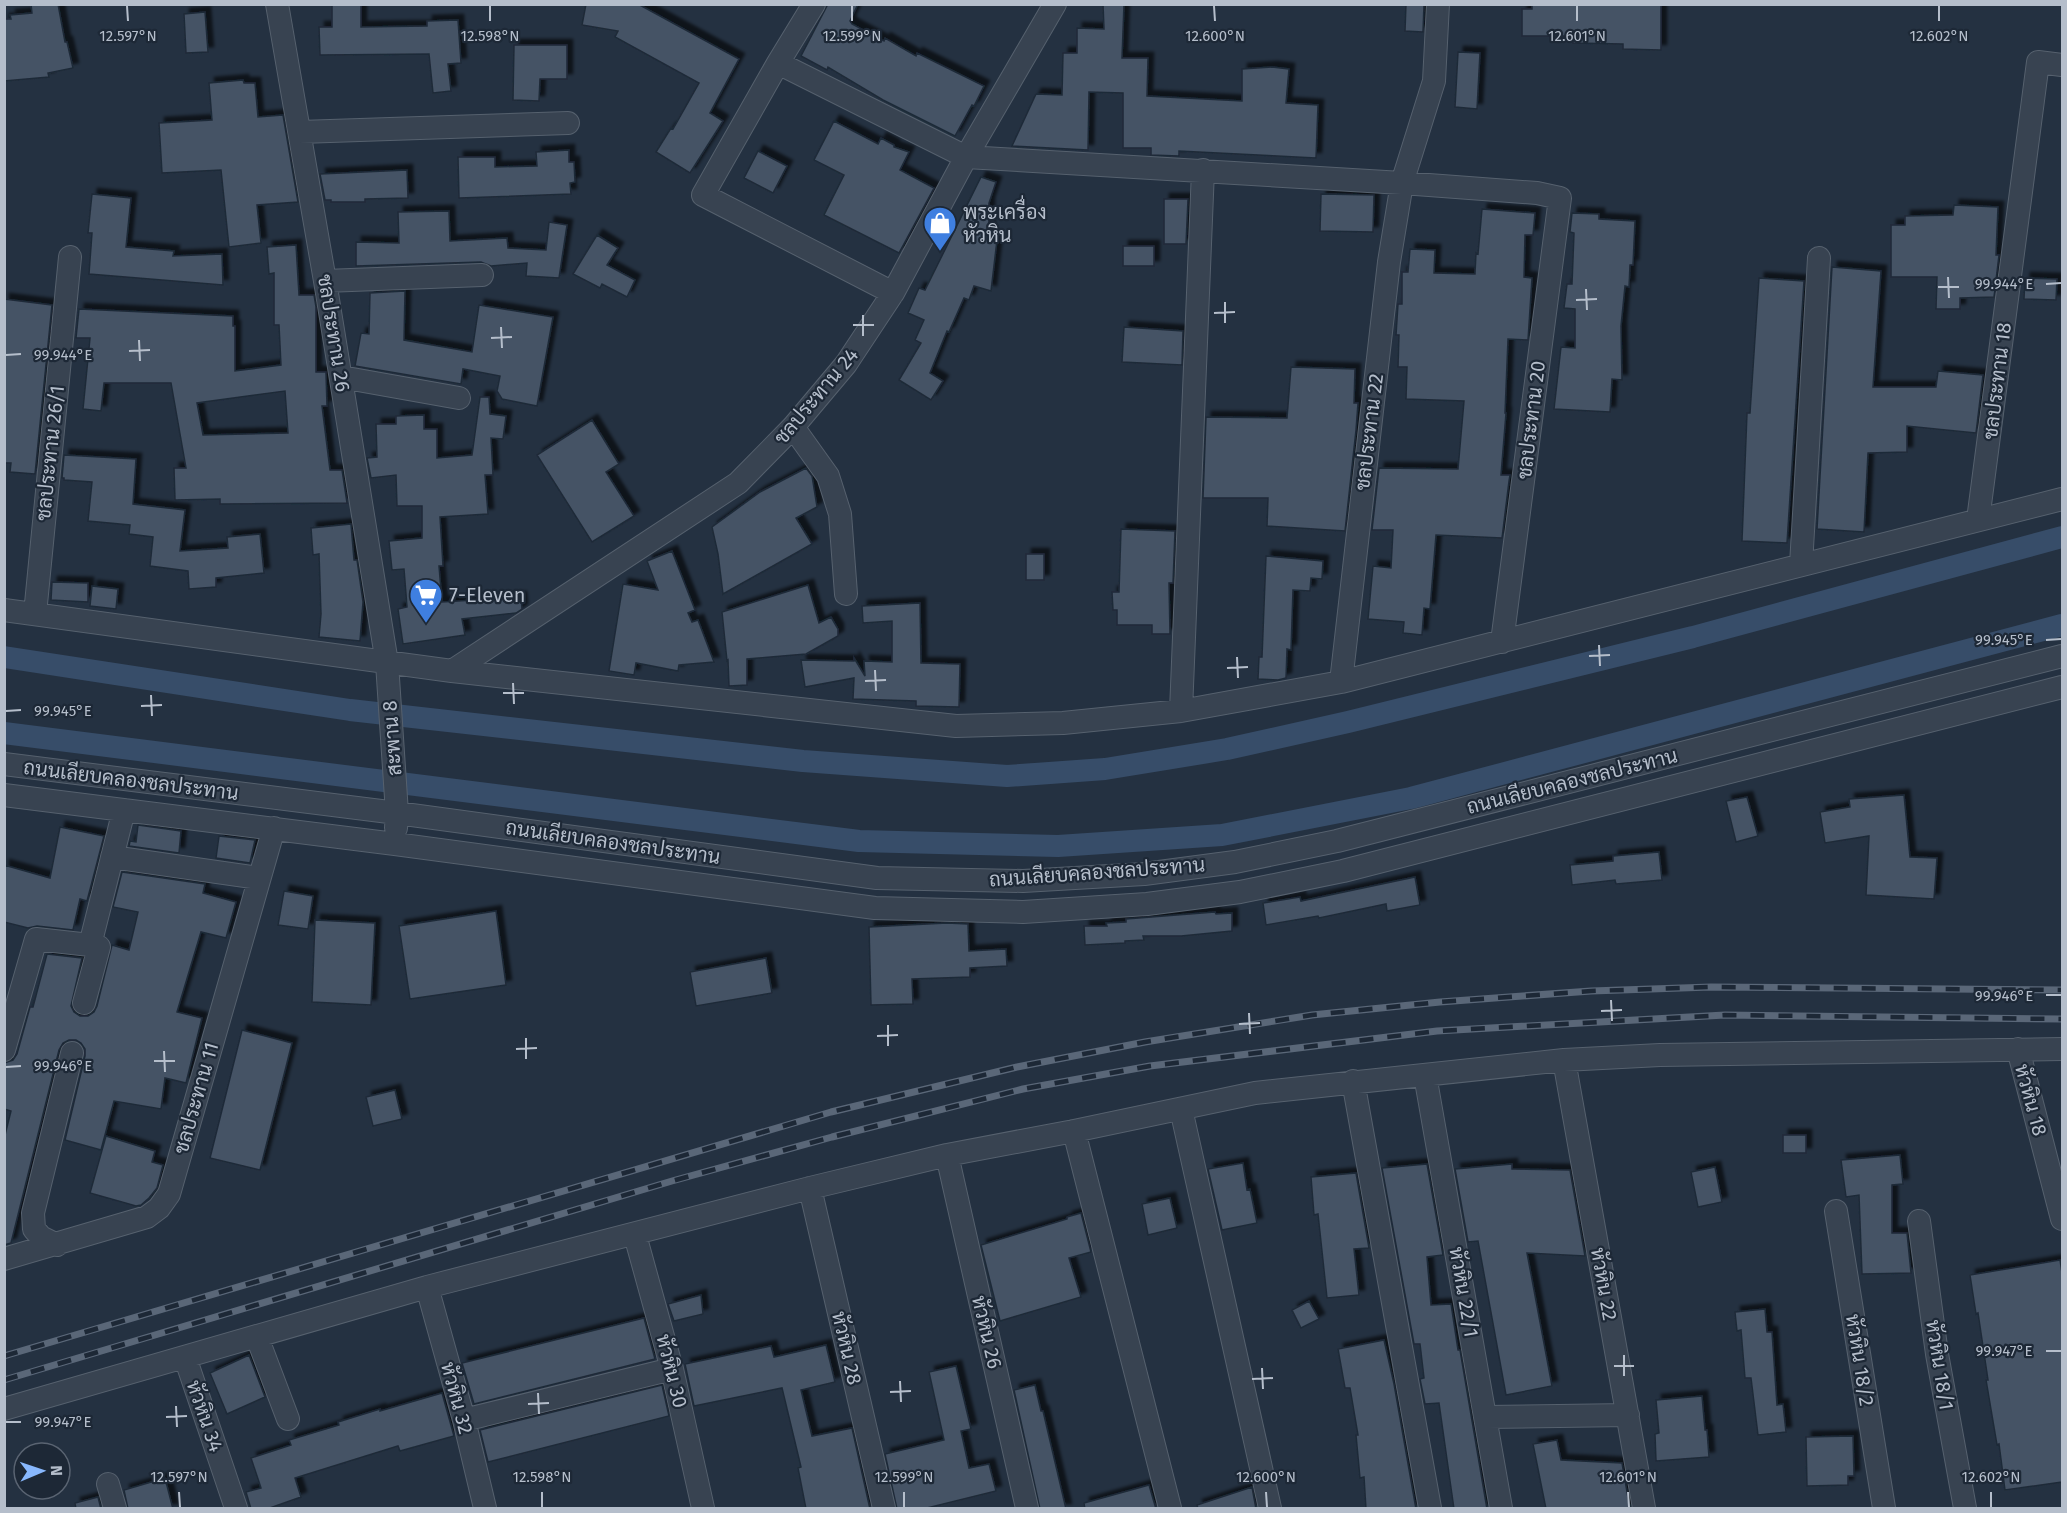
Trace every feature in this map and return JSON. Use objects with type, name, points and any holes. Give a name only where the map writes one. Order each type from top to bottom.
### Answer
[{"type":"street","name":"ชลประทาน 26","points":[[277,4],[387,663]]},
{"type":"street","points":[[814,4],[703,195],[893,293]]},
{"type":"street","name":"ชลประทาน 24","points":[[452,671],[738,483],[793,427],[846,364],[893,293],[966,157],[1055,4]]},
{"type":"street","name":"ชลประทาน 22","points":[[1341,682],[1389,262],[1402,183],[1434,81],[1438,4]]},
{"type":"street","name":"ชลประทาน 18","points":[[1978,520],[2038,62],[2062,65]]},
{"type":"street","points":[[778,63],[966,157],[1402,183]]},
{"type":"street","points":[[300,132],[568,123]]},
{"type":"street","points":[[1180,711],[1203,171]]},
{"type":"street","name":"ชลประทาน 20","points":[[1402,183],[1537,193],[1560,198],[1502,642]]},
{"type":"street","name":"ชลประทาน 26/1","points":[[35,614],[69,257]]},
{"type":"street","points":[[1801,565],[1819,258]]},
{"type":"street","points":[[325,281],[482,275]]},
{"type":"street","points":[[341,377],[459,398]]},
{"type":"street","points":[[793,427],[828,476],[837,504],[840,514],[846,594]]},
{"type":"street","points":[[4,610],[452,671],[956,726],[1062,723],[1180,711],[1341,682],[2062,499]]},
{"type":"street","name":"ถนนเลียบคลองชลประทาน","points":[[4,764],[397,813],[877,878],[1023,881],[1144,873],[1235,862],[1336,841],[2062,656]]},
{"type":"street","name":"สะพาน 8","points":[[387,663],[397,813],[395,844]]},
{"type":"street","name":"ถนนเลียบคลองชลประทาน","points":[[4,795],[274,828],[875,908],[1023,912],[1147,904],[1240,892],[1343,871],[2062,687]]},
{"type":"street","points":[[90,945],[124,810]]},
{"type":"street","name":"ชลประทาน 11","points":[[4,1259],[147,1217],[159,1208],[169,1194],[274,828]]},
{"type":"street","points":[[112,857],[259,878]]},
{"type":"street","points":[[4,1050],[36,939],[99,947],[84,1003]]},
{"type":"street","name":"หัวหิน 18","points":[[2018,1049],[2062,1219]]},
{"type":"street","points":[[4,1409],[427,1287],[636,1235],[810,1188],[947,1155],[1255,1093],[1564,1060],[1660,1055],[2062,1049]]},
{"type":"street","points":[[57,1245],[41,1237],[34,1229],[33,1213],[72,1053]]},
{"type":"street","name":"หัวหิน 22","points":[[1564,1060],[1644,1509]]},
{"type":"street","name":"หัวหิน 22/1","points":[[1425,1075],[1501,1509]]},
{"type":"street","points":[[1353,1082],[1430,1509]]},
{"type":"street","points":[[1181,1109],[1270,1509]]},
{"type":"street","points":[[1074,1131],[1170,1509]]},
{"type":"street","name":"หัวหิน 26","points":[[947,1155],[1027,1509]]},
{"type":"street","name":"หัวหิน 28","points":[[810,1188],[884,1509]]},
{"type":"street","name":"หัวหิน 18/2","points":[[1836,1211],[1884,1509]]},
{"type":"street","name":"หัวหิน 18/1","points":[[1919,1221],[1937,1354],[1965,1509]]},
{"type":"street","name":"หัวหิน 30","points":[[636,1235],[672,1369],[704,1509]]},
{"type":"street","name":"หัวหิน 32","points":[[427,1287],[464,1420],[485,1509]]},
{"type":"street","points":[[257,1337],[288,1419]]},
{"type":"street","name":"หัวหิน 34","points":[[185,1357],[236,1509]]},
{"type":"street","points":[[464,1420],[672,1369]]},
{"type":"street","points":[[1486,1417],[1628,1415]]},
{"type":"street","points":[[108,1484],[115,1509]]},
{"type":"building","points":[[31,4],[58,4],[65,42],[67,42],[73,68],[48,73],[49,77],[4,81],[4,19],[11,19],[10,15],[32,13]]},
{"type":"building","points":[[332,4],[361,4],[361,27],[427,26],[427,21],[458,20],[461,63],[448,64],[451,91],[433,93],[429,54],[320,55],[319,27],[332,27]]},
{"type":"building","points":[[586,4],[638,4],[739,59],[710,113],[723,121],[690,173],[656,152],[671,128],[673,129],[699,83],[615,37],[618,31],[582,25]]},
{"type":"building","points":[[828,4],[858,4],[850,21],[852,24],[984,86],[955,136],[883,100],[828,67],[827,70],[801,56]]},
{"type":"building","points":[[1103,4],[1124,4],[1122,58],[1148,58],[1147,96],[1242,101],[1242,69],[1272,67],[1289,69],[1286,103],[1318,105],[1316,158],[1179,151],[1179,156],[1151,155],[1151,148],[1123,148],[1123,93],[1089,92],[1088,150],[1012,146],[1036,94],[1062,95],[1063,53],[1077,53],[1077,28],[1104,29]]},
{"type":"building","points":[[1406,4],[1424,4],[1423,32],[1405,31]]},
{"type":"building","points":[[1532,4],[1661,4],[1661,50],[1623,49],[1623,44],[1573,43],[1573,36],[1522,36],[1522,9],[1532,9]]},
{"type":"building","points":[[205,12],[208,52],[186,53],[184,14]]},
{"type":"building","points":[[514,45],[567,45],[567,79],[540,79],[539,101],[513,100]]},
{"type":"building","points":[[1458,52],[1480,53],[1477,109],[1455,107]]},
{"type":"building","points":[[243,80],[244,83],[255,83],[258,117],[283,115],[298,202],[257,205],[261,243],[229,247],[221,170],[162,173],[159,123],[212,120],[209,83]]},
{"type":"building","points":[[834,121],[878,144],[881,138],[894,147],[909,152],[900,170],[934,188],[899,253],[824,215],[844,175],[814,160]]},
{"type":"building","points":[[569,150],[569,162],[574,162],[575,182],[570,183],[571,194],[459,198],[458,157],[495,157],[495,167],[537,166],[536,152]]},
{"type":"building","points":[[758,151],[787,166],[773,193],[744,178]]},
{"type":"building","points":[[407,170],[408,198],[365,199],[365,202],[325,200],[320,174]]},
{"type":"building","points":[[981,177],[996,182],[989,203],[989,238],[997,240],[991,291],[974,286],[969,300],[964,298],[949,332],[947,331],[930,373],[943,381],[931,400],[899,380],[921,343],[915,340],[924,320],[908,313],[919,288],[925,290]]},
{"type":"building","points":[[92,194],[131,198],[126,247],[174,251],[173,256],[222,254],[223,285],[89,274],[92,233],[88,233]]},
{"type":"building","points":[[1321,194],[1374,195],[1373,232],[1320,231]]},
{"type":"building","points":[[1164,199],[1188,199],[1186,244],[1164,244]]},
{"type":"building","points":[[1954,205],[1998,207],[1996,255],[1999,255],[1994,297],[1960,298],[1960,309],[1936,309],[1937,277],[1891,277],[1891,225],[1905,225],[1905,216],[1953,215]]},
{"type":"building","points":[[1482,209],[1535,213],[1533,235],[1525,235],[1524,277],[1532,278],[1528,340],[1508,339],[1506,413],[1501,475],[1510,475],[1502,538],[1436,535],[1430,609],[1424,608],[1422,635],[1403,633],[1404,622],[1368,619],[1373,566],[1391,568],[1393,530],[1372,530],[1379,468],[1458,469],[1464,401],[1406,399],[1407,367],[1398,367],[1399,335],[1396,335],[1398,304],[1402,304],[1402,272],[1408,272],[1410,249],[1435,250],[1434,273],[1475,274]]},
{"type":"building","points":[[449,211],[450,241],[507,238],[508,248],[546,250],[549,222],[567,225],[559,278],[526,276],[527,263],[491,266],[481,262],[356,266],[356,242],[399,243],[398,212]]},
{"type":"building","points":[[1572,213],[1599,214],[1599,219],[1635,221],[1633,265],[1630,265],[1629,287],[1625,286],[1621,326],[1622,380],[1612,379],[1610,412],[1554,409],[1561,347],[1575,348],[1575,309],[1564,308],[1567,284],[1572,284],[1574,233],[1570,232]]},
{"type":"building","points":[[597,235],[618,248],[607,265],[635,280],[627,297],[602,284],[600,288],[573,274]]},
{"type":"building","points":[[296,245],[299,295],[314,295],[316,372],[326,372],[327,406],[322,406],[330,470],[342,470],[347,503],[220,504],[220,499],[175,500],[174,468],[186,468],[171,383],[104,383],[101,411],[83,409],[90,338],[76,338],[79,309],[233,316],[235,371],[281,365],[279,325],[274,325],[274,273],[269,274],[267,247]],"holes":[[[285,391],[288,433],[203,435],[197,403]]]},
{"type":"building","points":[[1123,246],[1154,246],[1154,266],[1123,266]]},
{"type":"building","points":[[1832,267],[1881,271],[1873,387],[1936,387],[1938,371],[1983,375],[1976,433],[1907,426],[1907,452],[1868,453],[1864,532],[1817,529]]},
{"type":"building","points":[[1759,278],[1804,281],[1787,543],[1742,541],[1747,413],[1750,413]]},
{"type":"building","points":[[2025,278],[2057,279],[2056,300],[2024,299]]},
{"type":"building","points":[[405,291],[404,340],[472,352],[479,305],[553,317],[537,406],[502,399],[497,391],[500,376],[463,369],[461,384],[355,366],[361,333],[369,334],[370,293]]},
{"type":"building","points":[[4,299],[52,305],[35,474],[10,472],[11,463],[4,463]]},
{"type":"building","points":[[1124,327],[1183,331],[1182,365],[1122,362]]},
{"type":"building","points":[[1291,367],[1355,369],[1354,403],[1358,403],[1345,531],[1267,526],[1268,498],[1203,498],[1206,417],[1287,418]]},
{"type":"building","points":[[480,397],[489,397],[490,414],[506,416],[503,439],[491,438],[493,475],[485,475],[488,514],[440,517],[443,566],[439,566],[442,602],[521,597],[522,609],[516,613],[462,619],[465,635],[403,644],[398,609],[407,607],[404,569],[392,570],[389,541],[422,538],[422,506],[397,506],[396,475],[371,478],[367,458],[377,457],[376,424],[396,424],[396,416],[424,415],[424,429],[437,429],[437,458],[472,455]]},
{"type":"building","points":[[592,420],[619,464],[606,472],[634,516],[592,542],[537,455]]},
{"type":"building","points":[[64,455],[136,459],[133,504],[185,510],[180,551],[228,548],[227,537],[260,534],[264,573],[216,578],[216,587],[189,589],[188,571],[150,566],[153,537],[129,534],[130,525],[88,521],[92,482],[64,480],[62,478]]},
{"type":"building","points":[[806,468],[812,476],[817,507],[796,518],[812,544],[723,594],[712,527],[760,492]]},
{"type":"building","points":[[351,524],[354,560],[357,560],[363,602],[360,641],[319,637],[321,614],[319,554],[313,555],[311,528]]},
{"type":"building","points":[[1121,529],[1175,531],[1173,583],[1169,583],[1170,634],[1152,634],[1152,625],[1117,625],[1117,610],[1113,610],[1112,592],[1119,592]]},
{"type":"building","points":[[672,551],[695,610],[688,613],[692,622],[698,620],[714,662],[679,665],[678,671],[636,663],[634,675],[609,671],[623,584],[658,590],[647,561]]},
{"type":"building","points":[[1026,554],[1044,554],[1044,580],[1026,580]]},
{"type":"building","points":[[1266,556],[1323,561],[1322,579],[1311,578],[1310,591],[1293,590],[1291,650],[1287,649],[1286,678],[1278,680],[1258,679],[1259,657],[1262,657]]},
{"type":"building","points":[[52,582],[88,583],[88,602],[51,600]]},
{"type":"building","points":[[808,585],[819,623],[831,617],[838,629],[838,636],[806,654],[747,659],[747,685],[729,686],[722,612]]},
{"type":"building","points":[[92,586],[118,589],[116,609],[90,606]]},
{"type":"building","points":[[920,603],[921,663],[960,664],[959,707],[916,706],[916,701],[853,699],[854,678],[805,687],[801,660],[854,661],[854,658],[865,676],[864,661],[892,662],[892,621],[863,623],[862,606]]},
{"type":"building","points":[[1904,795],[1910,857],[1937,858],[1934,899],[1866,895],[1869,836],[1825,843],[1820,812],[1850,807],[1849,799]]},
{"type":"building","points":[[1747,797],[1758,836],[1736,842],[1726,801]]},
{"type":"building","points":[[138,825],[181,831],[179,853],[129,846],[130,841],[136,842]]},
{"type":"building","points":[[60,827],[104,836],[87,901],[80,899],[73,930],[37,926],[28,928],[4,922],[4,865],[50,878]]},
{"type":"building","points":[[219,836],[255,840],[250,863],[216,858]]},
{"type":"building","points":[[1659,852],[1662,880],[1616,884],[1615,880],[1572,885],[1570,865],[1613,861],[1613,856]]},
{"type":"building","points":[[122,872],[205,884],[203,893],[236,902],[226,938],[201,932],[177,1012],[202,1018],[186,1083],[165,1078],[161,1109],[114,1101],[101,1150],[65,1140],[85,1049],[76,1040],[63,1043],[59,1050],[11,1243],[4,1245],[4,1139],[11,1111],[4,1109],[4,1063],[13,1060],[17,1054],[30,1007],[33,1007],[47,954],[82,958],[71,1006],[80,1016],[88,1016],[94,1012],[112,945],[129,950],[138,912],[113,907]]},
{"type":"building","points":[[1415,877],[1420,905],[1387,911],[1386,904],[1319,918],[1318,916],[1266,925],[1263,903],[1300,897],[1301,901]]},
{"type":"building","points":[[284,891],[313,896],[308,929],[278,925]]},
{"type":"building","points":[[496,911],[506,985],[410,999],[399,926]]},
{"type":"building","points":[[1215,912],[1216,914],[1232,913],[1232,931],[1181,936],[1143,936],[1144,940],[1125,941],[1125,943],[1085,945],[1084,926],[1107,926],[1106,923],[1126,922],[1126,919]]},
{"type":"building","points":[[315,920],[375,923],[371,1005],[312,1002]]},
{"type":"building","points":[[968,924],[969,951],[1006,949],[1007,966],[970,968],[970,977],[912,979],[913,1004],[871,1005],[869,927]]},
{"type":"building","points":[[766,958],[772,993],[696,1006],[690,972]]},
{"type":"building","points":[[242,1030],[292,1043],[260,1170],[210,1158]]},
{"type":"building","points":[[395,1090],[402,1119],[373,1126],[366,1097]]},
{"type":"building","points":[[1783,1135],[1806,1135],[1806,1153],[1783,1153]]},
{"type":"building","points":[[106,1136],[155,1151],[152,1162],[163,1165],[157,1188],[141,1205],[136,1206],[90,1193]]},
{"type":"building","points":[[1900,1155],[1903,1184],[1892,1185],[1892,1233],[1907,1233],[1911,1273],[1862,1274],[1859,1195],[1846,1197],[1841,1160]]},
{"type":"building","points":[[1243,1163],[1247,1190],[1250,1189],[1257,1223],[1222,1230],[1208,1169]]},
{"type":"building","points":[[1427,1164],[1443,1255],[1427,1257],[1431,1305],[1451,1304],[1487,1509],[1454,1509],[1439,1403],[1425,1404],[1420,1379],[1424,1378],[1420,1344],[1414,1344],[1382,1168]]},
{"type":"building","points":[[1512,1164],[1512,1169],[1570,1170],[1585,1256],[1527,1253],[1552,1386],[1506,1395],[1478,1241],[1468,1242],[1455,1169]]},
{"type":"building","points":[[1715,1167],[1722,1202],[1698,1207],[1691,1172]]},
{"type":"building","points":[[1356,1173],[1369,1248],[1354,1249],[1359,1295],[1327,1298],[1318,1214],[1314,1215],[1311,1177]]},
{"type":"building","points":[[1170,1198],[1177,1228],[1148,1235],[1142,1204]]},
{"type":"building","points":[[1081,1213],[1091,1252],[1069,1258],[1081,1297],[1000,1321],[981,1245]]},
{"type":"building","points":[[2060,1260],[2062,1273],[2062,1482],[2005,1490],[1970,1275]]},
{"type":"building","points":[[701,1295],[703,1314],[674,1321],[668,1304]]},
{"type":"building","points":[[1309,1301],[1319,1319],[1301,1328],[1292,1310]]},
{"type":"building","points":[[1765,1309],[1767,1332],[1772,1332],[1777,1405],[1783,1404],[1786,1432],[1758,1435],[1751,1378],[1745,1378],[1741,1330],[1737,1331],[1735,1312]]},
{"type":"building","points":[[644,1318],[655,1359],[474,1404],[462,1363]]},
{"type":"building","points":[[1384,1340],[1416,1509],[1366,1509],[1364,1477],[1360,1478],[1356,1435],[1358,1435],[1350,1388],[1345,1388],[1338,1349]]},
{"type":"building","points":[[826,1345],[835,1382],[801,1390],[812,1436],[852,1428],[870,1509],[806,1509],[798,1468],[801,1467],[782,1388],[694,1406],[685,1364],[771,1346],[774,1357]]},
{"type":"building","points":[[249,1355],[265,1397],[227,1414],[210,1373]]},
{"type":"building","points":[[956,1366],[971,1429],[961,1431],[969,1468],[989,1464],[996,1491],[923,1509],[897,1509],[885,1454],[944,1440],[929,1372]]},
{"type":"building","points":[[662,1385],[669,1416],[488,1462],[480,1430]]},
{"type":"building","points":[[1035,1385],[1066,1509],[1040,1509],[1014,1390]]},
{"type":"building","points":[[442,1393],[454,1436],[400,1451],[398,1446],[295,1478],[301,1497],[267,1509],[251,1509],[246,1492],[261,1488],[251,1458],[291,1445],[289,1440],[339,1425],[338,1422]]},
{"type":"building","points":[[1702,1396],[1709,1457],[1656,1461],[1655,1434],[1659,1433],[1656,1400]]},
{"type":"building","points":[[1853,1436],[1854,1476],[1848,1476],[1848,1485],[1807,1486],[1806,1437]]},
{"type":"building","points":[[1557,1440],[1561,1460],[1622,1463],[1630,1509],[1546,1509],[1533,1444]]},
{"type":"building","points":[[165,1478],[173,1509],[128,1509],[124,1490]]},
{"type":"building","points":[[1149,1485],[1156,1509],[1085,1509],[1084,1503]]},
{"type":"building","points":[[1252,1487],[1256,1509],[1198,1509],[1197,1505]]},
{"type":"building","points":[[98,1497],[101,1509],[76,1509],[75,1503]]},
{"type":"waterway","points":[[4,657],[350,710],[803,761],[1007,776],[1105,769],[1227,749],[1348,722],[1693,637],[2062,537]]},
{"type":"waterway","points":[[4,733],[859,841],[1058,846],[1222,835],[1411,798],[2062,625]]},
{"type":"railway","points":[[4,1356],[831,1112],[1017,1067],[1145,1042],[1312,1015],[1440,1002],[1591,991],[1711,987],[2062,990]]},
{"type":"railway","points":[[4,1380],[672,1181],[832,1137],[1023,1089],[1150,1066],[1437,1031],[1725,1015],[2062,1019]]},
{"type":"place","name":"พระเครื่อง หัวหิน","points":[[940,252]]},
{"type":"place","name":"7-Eleven","points":[[426,624]]}]
